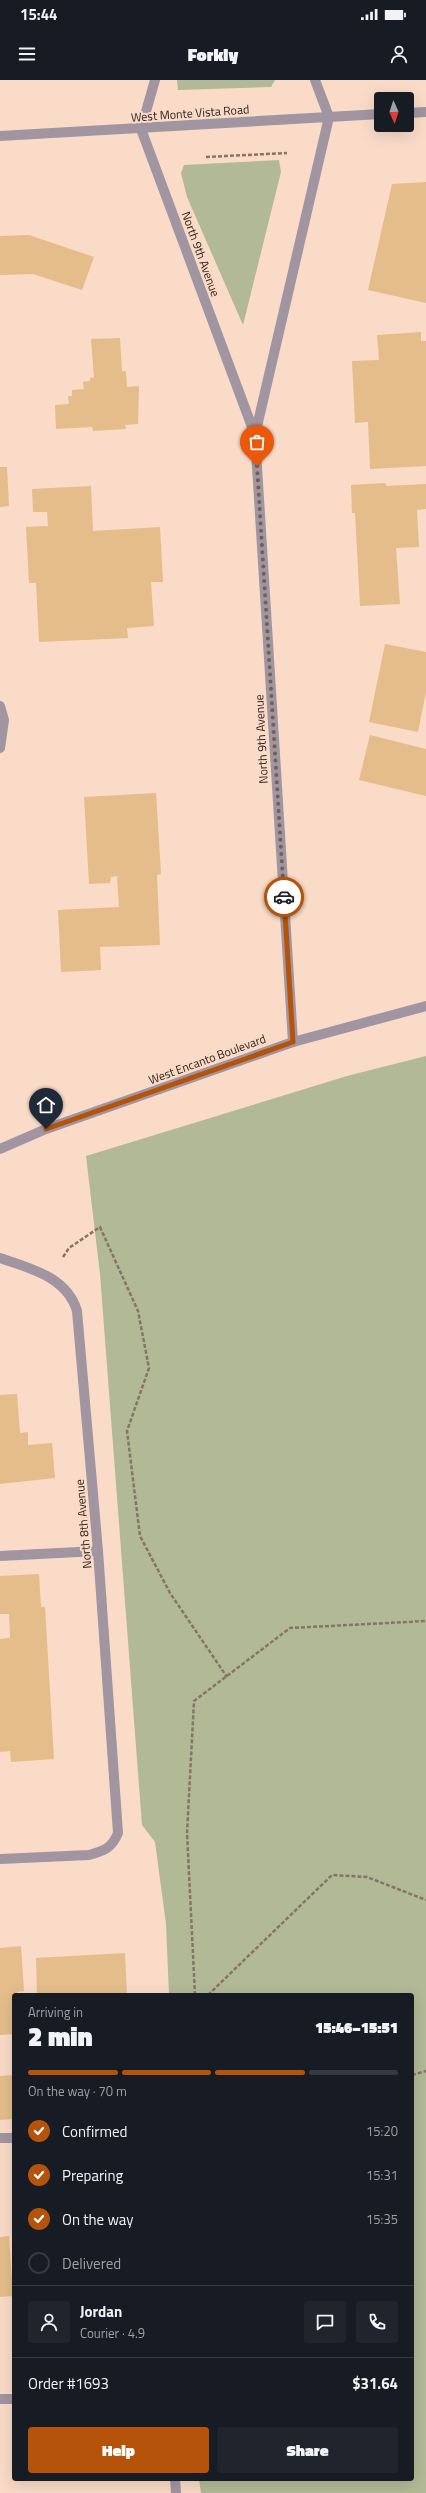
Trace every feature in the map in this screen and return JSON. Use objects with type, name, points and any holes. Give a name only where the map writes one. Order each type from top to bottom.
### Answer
[{"type":"street","points":[[141,129],[156,80]]},
{"type":"street","points":[[315,80],[329,117]]},
{"type":"street","points":[[414,113],[426,112]]},
{"type":"street","name":"West Monte Vista Road","points":[[0,136],[374,114]]},
{"type":"street","name":"North 9th Avenue","points":[[293,1042],[255,435],[329,117]]},
{"type":"street","name":"North 9th Avenue","points":[[141,129],[255,435]]},
{"type":"street","points":[[0,706],[4,720],[0,748]]},
{"type":"street","name":"West Encanto Boulevard","points":[[0,1149],[46,1129],[293,1042],[426,1006]]},
{"type":"street","name":"North 8th Avenue","points":[[0,1258],[50,1277],[74,1300],[77,1311],[98,1551],[118,1833],[114,1844],[103,1852],[89,1855],[0,1859]]},
{"type":"street","points":[[0,1556],[98,1551]]},
{"type":"street","points":[[0,2138],[12,2138]]},
{"type":"street","points":[[0,2399],[12,2399]]},
{"type":"street","points":[[175,2481],[176,2493]]},
{"type":"path","points":[[206,157],[287,153]]},
{"type":"path","points":[[50,1277],[69,1248],[100,1227],[138,1310],[149,1368],[127,1431],[140,1536],[170,1593],[227,1677]]},
{"type":"path","points":[[195,1993],[187,1833],[194,1702],[290,1628],[426,1621]]},
{"type":"path","points":[[210,1993],[332,1875],[367,1877],[426,1899]]},
{"type":"path","points":[[414,2074],[426,2071]]},
{"type":"green space","points":[[177,80],[275,80],[271,87],[178,90]]},
{"type":"green space","points":[[279,160],[281,172],[243,325],[187,197],[181,173],[184,165]]},
{"type":"green space","points":[[426,1056],[426,2493],[201,2493],[199,2481],[414,2481],[414,1993],[169,1993],[166,1924],[155,1842],[142,1825],[100,1274],[86,1156],[347,1076]]},
{"type":"building","points":[[426,182],[426,303],[368,290],[392,184]]},
{"type":"building","points":[[29,235],[94,257],[82,290],[33,274],[0,275],[0,236]]},
{"type":"building","points":[[421,332],[421,341],[426,341],[426,466],[370,469],[368,422],[355,423],[352,361],[379,360],[377,335]]},
{"type":"building","points":[[120,338],[122,371],[126,371],[127,387],[139,386],[138,424],[125,425],[126,429],[93,431],[92,427],[56,429],[55,405],[69,404],[68,396],[72,396],[72,390],[84,389],[83,382],[90,381],[90,378],[94,377],[91,339]]},
{"type":"building","points":[[0,467],[7,467],[9,506],[0,507]]},
{"type":"building","points":[[385,483],[387,486],[426,484],[426,509],[417,510],[419,547],[396,548],[400,604],[360,606],[355,513],[352,513],[351,485]]},
{"type":"building","points":[[91,486],[93,531],[160,527],[163,582],[151,582],[154,626],[127,628],[128,638],[39,642],[36,583],[29,583],[26,527],[48,526],[47,512],[33,512],[32,489]]},
{"type":"building","points":[[385,644],[426,652],[426,692],[418,732],[369,722]]},
{"type":"building","points":[[370,735],[426,749],[426,796],[359,780]]},
{"type":"building","points":[[156,793],[161,874],[157,875],[160,945],[100,947],[101,970],[61,972],[58,910],[119,907],[117,876],[111,877],[110,883],[89,884],[84,797]]},
{"type":"building","points":[[17,1394],[20,1433],[28,1432],[28,1445],[52,1443],[55,1478],[0,1484],[0,1395]]},
{"type":"building","points":[[39,1574],[41,1607],[45,1607],[54,1759],[11,1762],[10,1751],[0,1752],[0,1639],[10,1638],[9,1614],[0,1614],[0,1576]]},
{"type":"building","points":[[21,1946],[24,1991],[12,1993],[12,2034],[0,2035],[0,1948]]},
{"type":"building","points":[[125,1953],[127,1993],[37,1993],[36,1958]]},
{"type":"building","points":[[12,2075],[12,2119],[0,2120],[0,2076]]},
{"type":"building","points":[[9,2236],[12,2296],[0,2297],[0,2237]]},
{"type":"way so far","points":[[257,466],[284,897]]},
{"type":"route","points":[[46,1129],[293,1042],[284,897]]}]
